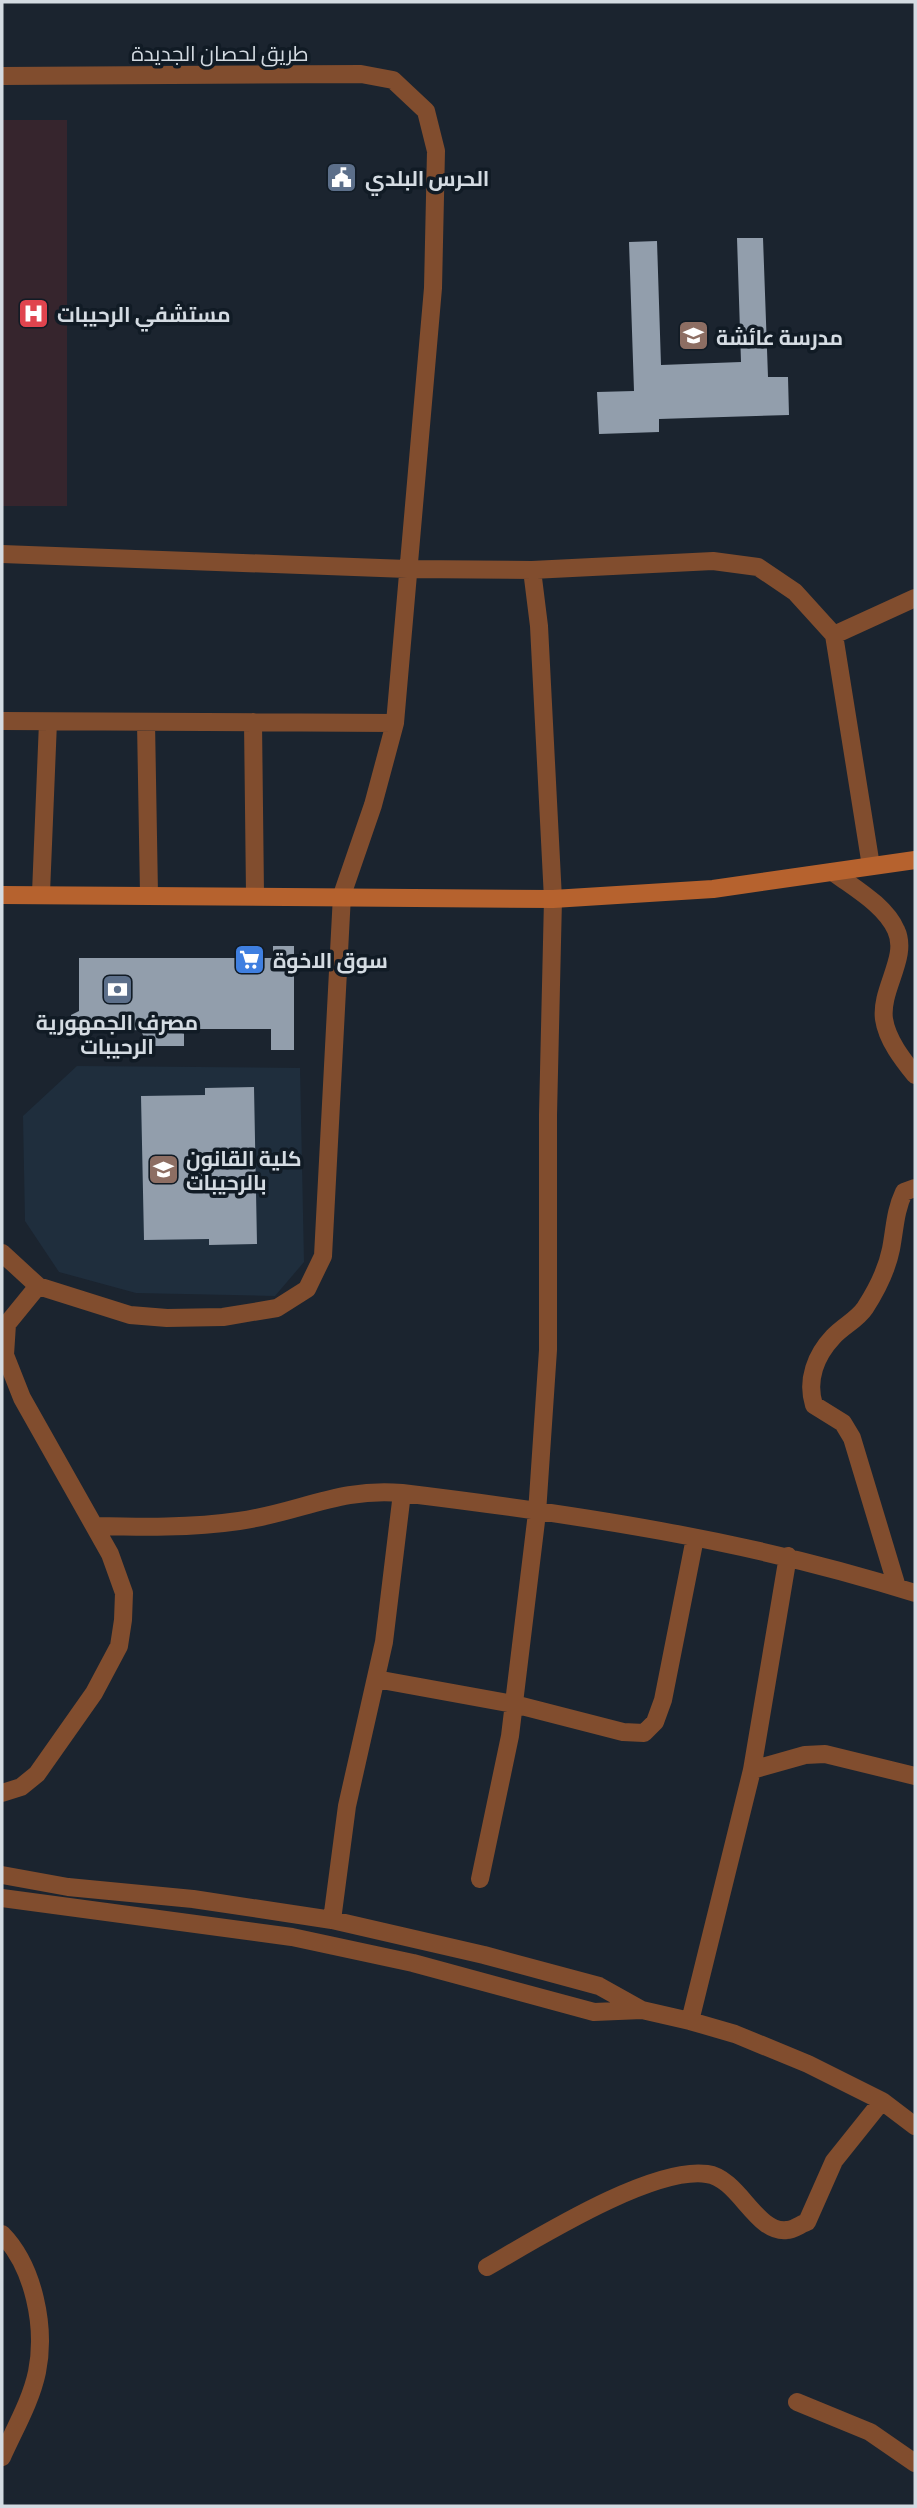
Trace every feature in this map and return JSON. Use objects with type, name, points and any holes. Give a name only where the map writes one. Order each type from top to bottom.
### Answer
[{"type":"main road","points":[[2,894],[553,898],[713,889],[915,860]]},
{"type":"street","name":"طريق لحصان الجديدة","points":[[2,76],[361,74],[393,80],[426,111],[436,151],[433,288],[422,434],[407,569]]},
{"type":"street","points":[[2,554],[407,569],[532,570],[713,561],[758,567],[795,592],[834,635],[871,866]]},
{"type":"street","points":[[2,1252],[38,1286],[110,1310],[167,1318],[223,1317],[277,1308],[307,1289],[323,1256],[342,895],[387,760],[395,723],[407,569]]},
{"type":"street","points":[[480,1879],[514,1704],[537,1513],[548,1350],[548,1115],[553,898],[539,626],[532,570]]},
{"type":"street","points":[[834,635],[915,598]]},
{"type":"street","points":[[2,721],[395,723]]},
{"type":"street","points":[[41,893],[48,722]]},
{"type":"street","points":[[146,722],[149,894]]},
{"type":"street","points":[[253,722],[255,894]]},
{"type":"street","points":[[833,872],[883,911],[896,928],[900,941],[883,1003],[884,1021],[895,1048],[915,1075]]},
{"type":"street","points":[[897,1587],[852,1438],[844,1423],[814,1405],[809,1390],[813,1371],[823,1350],[834,1335],[864,1310],[878,1285],[891,1251],[896,1208],[904,1192],[915,1188]]},
{"type":"street","points":[[2,1793],[20,1787],[37,1774],[94,1693],[119,1646],[124,1593],[110,1554],[22,1398],[5,1355],[7,1324],[38,1286]]},
{"type":"street","points":[[94,1526],[151,1527],[240,1521],[345,1494],[374,1490],[593,1519],[695,1538],[788,1556],[915,1593]]},
{"type":"street","points":[[332,1920],[347,1806],[384,1642],[402,1493]]},
{"type":"street","points":[[376,1679],[514,1704],[624,1732],[644,1733],[655,1722],[663,1700],[695,1538]]},
{"type":"street","points":[[690,2021],[752,1770],[788,1556]]},
{"type":"street","points":[[752,1770],[805,1755],[825,1754],[915,1776]]},
{"type":"street","points":[[2,1875],[68,1887],[193,1899],[332,1920],[484,1955],[599,1986],[642,2010]]},
{"type":"street","points":[[66,1907],[68,1887]]},
{"type":"street","points":[[2,1898],[292,1937],[413,1963],[594,2012],[642,2010],[690,2021],[735,2034],[808,2064],[882,2101],[915,2126]]},
{"type":"street","points":[[487,2267],[597,2206],[682,2174],[709,2174],[732,2187],[771,2228],[788,2230],[807,2222],[834,2161],[882,2101]]},
{"type":"street","points":[[2,2234],[25,2271],[40,2329],[37,2372],[2,2457]]},
{"type":"street","points":[[797,2402],[870,2432],[915,2463]]},
{"type":"shaded area","name":"مستشفي الرحيبات","points":[[2,120],[67,120],[67,506],[2,506]]},
{"type":"shaded area","name":"كلية القانون بالرحيبات","points":[[77,1066],[300,1068],[304,1262],[275,1296],[136,1293],[59,1272],[25,1221],[23,1116]]},
{"type":"building","points":[[737,238],[763,238],[768,377],[788,377],[789,415],[659,419],[659,432],[599,434],[597,392],[634,391],[629,242],[657,241],[661,365],[741,362]]},
{"type":"building","points":[[273,946],[294,946],[294,1050],[271,1050],[271,1029],[184,1029],[184,1046],[147,1046],[141,1030],[72,1032],[71,1015],[79,1011],[79,958],[273,958]]},
{"type":"building","points":[[254,1087],[257,1244],[209,1245],[209,1239],[144,1240],[141,1096],[205,1095],[205,1088]]},
{"type":"place","name":"الحرس البلدي","points":[[342,177]]},
{"type":"place","name":"مستشفي الرحيبات","points":[[34,313]]},
{"type":"place","name":"مدرسة عائشة","points":[[693,336]]},
{"type":"place","name":"سوق الاخوة","points":[[250,959]]},
{"type":"place","name":"مصرف الجمهورية الرحيبات","points":[[117,989]]},
{"type":"place","name":"كلية القانون بالرحيبات","points":[[163,1169]]}]
